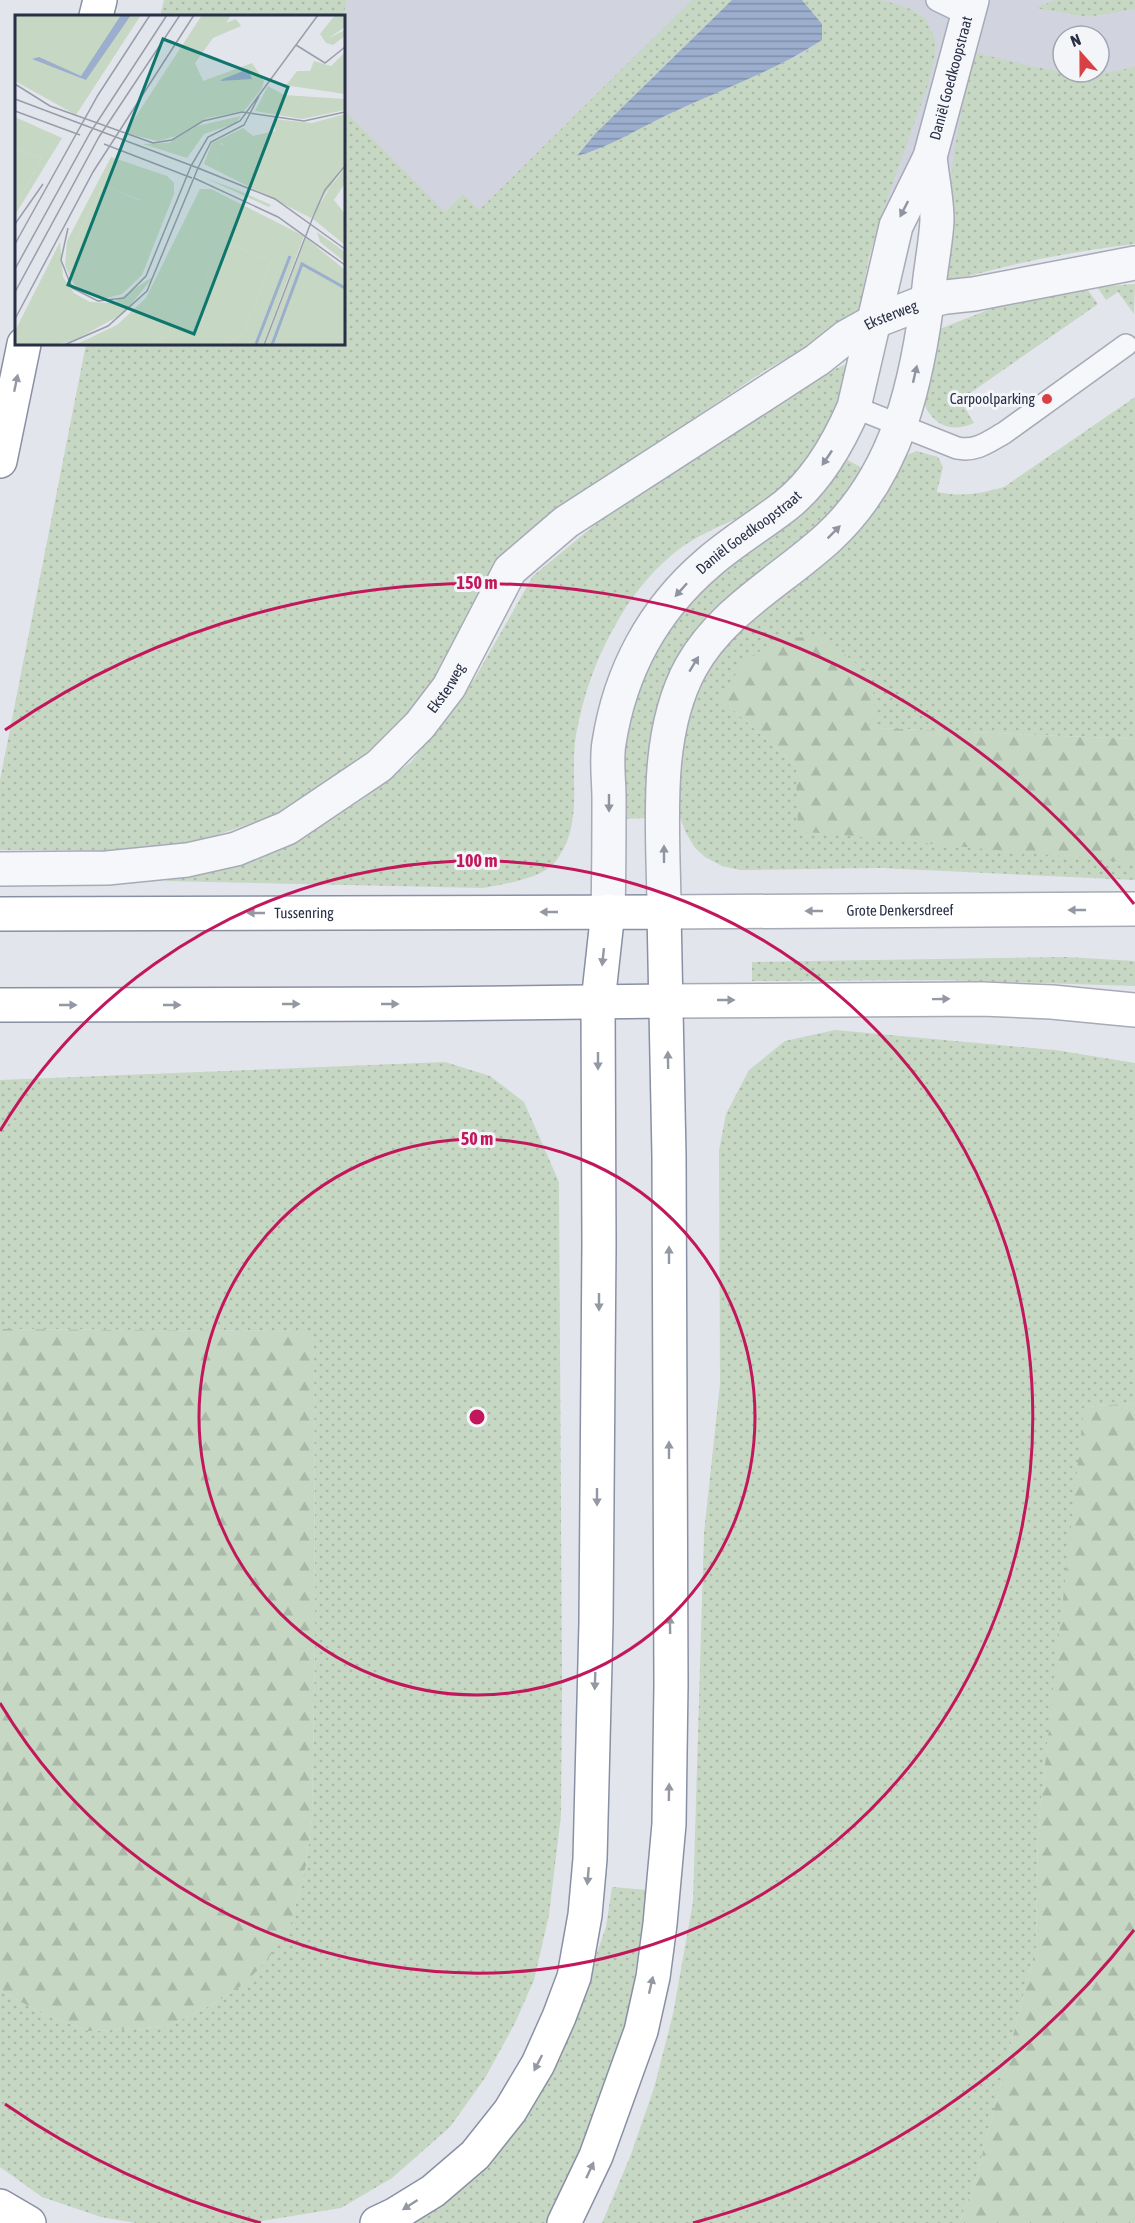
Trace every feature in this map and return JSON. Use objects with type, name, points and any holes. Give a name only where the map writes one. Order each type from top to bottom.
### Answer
[{"type":"main road","points":[[96,15],[100,0]]},
{"type":"main road","points":[[0,461],[24,345]]},
{"type":"main road","name":"Grote Denkersdreef","points":[[664,912],[1135,909]]},
{"type":"main road","points":[[377,2223],[433,2191],[476,2155],[510,2111],[538,2064],[574,1977],[583,1925],[590,1859],[596,1623],[599,1256],[598,1002],[608,912]]},
{"type":"main road","points":[[564,2223],[596,2156],[641,2031],[655,1966],[669,1824],[671,1684],[667,1001],[664,912]]},
{"type":"main road","name":"Tussenring","points":[[0,914],[664,912]]},
{"type":"main road","points":[[11,1005],[982,999],[1052,1002],[1135,1010]]},
{"type":"main road","points":[[0,2206],[29,2223]]},
{"type":"street","name":"Daniël Goedkoopstraat","points":[[608,912],[609,745],[616,707],[628,672],[647,632],[680,590],[707,564],[740,537],[786,505],[810,483],[842,434],[854,406],[896,226],[930,157],[970,7]]},
{"type":"street","name":"Daniël Goedkoopstraat","points":[[664,912],[666,745],[676,705],[691,668],[717,630],[748,600],[828,538],[852,513],[876,478],[901,426],[917,370],[937,219],[930,157]]},
{"type":"street","name":"Eksterweg","points":[[0,868],[107,868],[187,860],[236,849],[287,828],[379,766],[420,725],[449,687],[510,570],[566,522],[817,360],[871,332],[926,311],[949,313],[974,294],[1135,263]]},
{"type":"lane","points":[[937,0],[970,7]]},
{"type":"lane","points":[[854,406],[969,451],[1004,433],[1126,345]]},
{"type":"shaded area","points":[[294,0],[1135,0],[1135,127],[784,252],[154,642],[345,345],[345,15],[291,15]]},
{"type":"green space","points":[[164,0],[347,0],[343,15],[160,15]]},
{"type":"green space","points":[[692,0],[732,0],[595,134],[578,155],[592,152],[667,115],[802,54],[822,40],[822,24],[802,0],[882,0],[908,8],[925,18],[935,39],[935,54],[929,82],[884,208],[869,258],[858,318],[764,371],[586,491],[443,664],[422,696],[396,726],[336,780],[272,816],[194,843],[131,853],[93,850],[0,850],[0,780],[86,345],[345,345],[345,111],[445,212],[463,194],[479,210]]},
{"type":"green space","points":[[1056,0],[1135,0],[1135,9],[1088,17],[1035,8]]},
{"type":"green space","points":[[973,52],[1051,70],[1051,84],[1111,84],[1111,72],[1135,66],[1135,244],[1036,260],[939,285],[954,152]]},
{"type":"green space","points":[[1135,284],[1134,314],[1118,292],[1106,300],[1097,287]]},
{"type":"green space","points":[[1087,289],[1098,304],[960,400],[974,423],[951,427],[938,422],[928,411],[924,403],[937,330],[998,306]]},
{"type":"green space","points":[[847,364],[833,429],[809,461],[780,492],[765,504],[706,533],[673,554],[634,595],[622,614],[602,650],[586,692],[574,751],[574,800],[570,832],[564,848],[549,868],[532,877],[483,888],[164,881],[228,868],[300,839],[360,801],[411,762],[475,678],[533,576],[603,518],[823,374]]},
{"type":"green space","points":[[1135,397],[1135,739],[876,728],[871,674],[720,698],[796,766],[1135,863],[1135,880],[881,868],[740,870],[722,866],[705,857],[695,848],[679,815],[680,743],[703,671],[732,632],[899,459],[916,451],[938,457],[943,467],[937,492],[978,493],[1004,487]]},
{"type":"green space","points":[[842,457],[866,470],[859,483],[800,545],[757,573],[725,599],[697,632],[651,818],[619,819],[620,756],[635,684],[674,611]]},
{"type":"green space","points":[[820,637],[871,674],[877,728],[1135,739],[1135,863],[798,831],[796,766],[720,698],[745,660],[783,638]]},
{"type":"green space","points":[[1066,957],[1135,961],[1135,986],[941,980],[752,981],[752,962]]},
{"type":"green space","points":[[835,1030],[1055,1050],[1135,1063],[1135,1403],[1085,1407],[1038,1829],[1036,1947],[975,2182],[959,2223],[602,2223],[630,2157],[654,2088],[673,2014],[693,1902],[704,1533],[720,1384],[719,1150],[726,1114],[749,1070],[785,1041]]},
{"type":"green space","points":[[445,1062],[490,1076],[524,1102],[559,1182],[561,1815],[549,1915],[534,1980],[515,2023],[485,2078],[450,2127],[392,2178],[341,2208],[250,2223],[136,2223],[101,2217],[42,2197],[0,2167],[0,1990],[41,2013],[89,2031],[170,2025],[215,2003],[244,1984],[291,1923],[306,1865],[312,1819],[315,1641],[314,1339],[309,1331],[0,1329],[0,1080]]},
{"type":"green space","points":[[0,1329],[310,1331],[314,1339],[315,1641],[312,1819],[306,1865],[291,1923],[268,1959],[244,1984],[215,2003],[170,2025],[89,2031],[41,2013],[0,1990]]},
{"type":"green space","points":[[1135,1403],[1135,2223],[959,2223],[975,2182],[1036,1947],[1038,1829],[1084,1407]]},
{"type":"green space","points":[[612,1887],[648,1890],[629,2012],[600,2112],[550,2223],[407,2223],[495,2156],[537,2100],[577,2010],[606,1927]]},
{"type":"water","points":[[732,0],[802,0],[822,24],[822,40],[766,71],[669,114],[613,142],[577,156],[595,134]]},
{"type":"place","name":"Carpoolparking","points":[[1047,399]]}]
